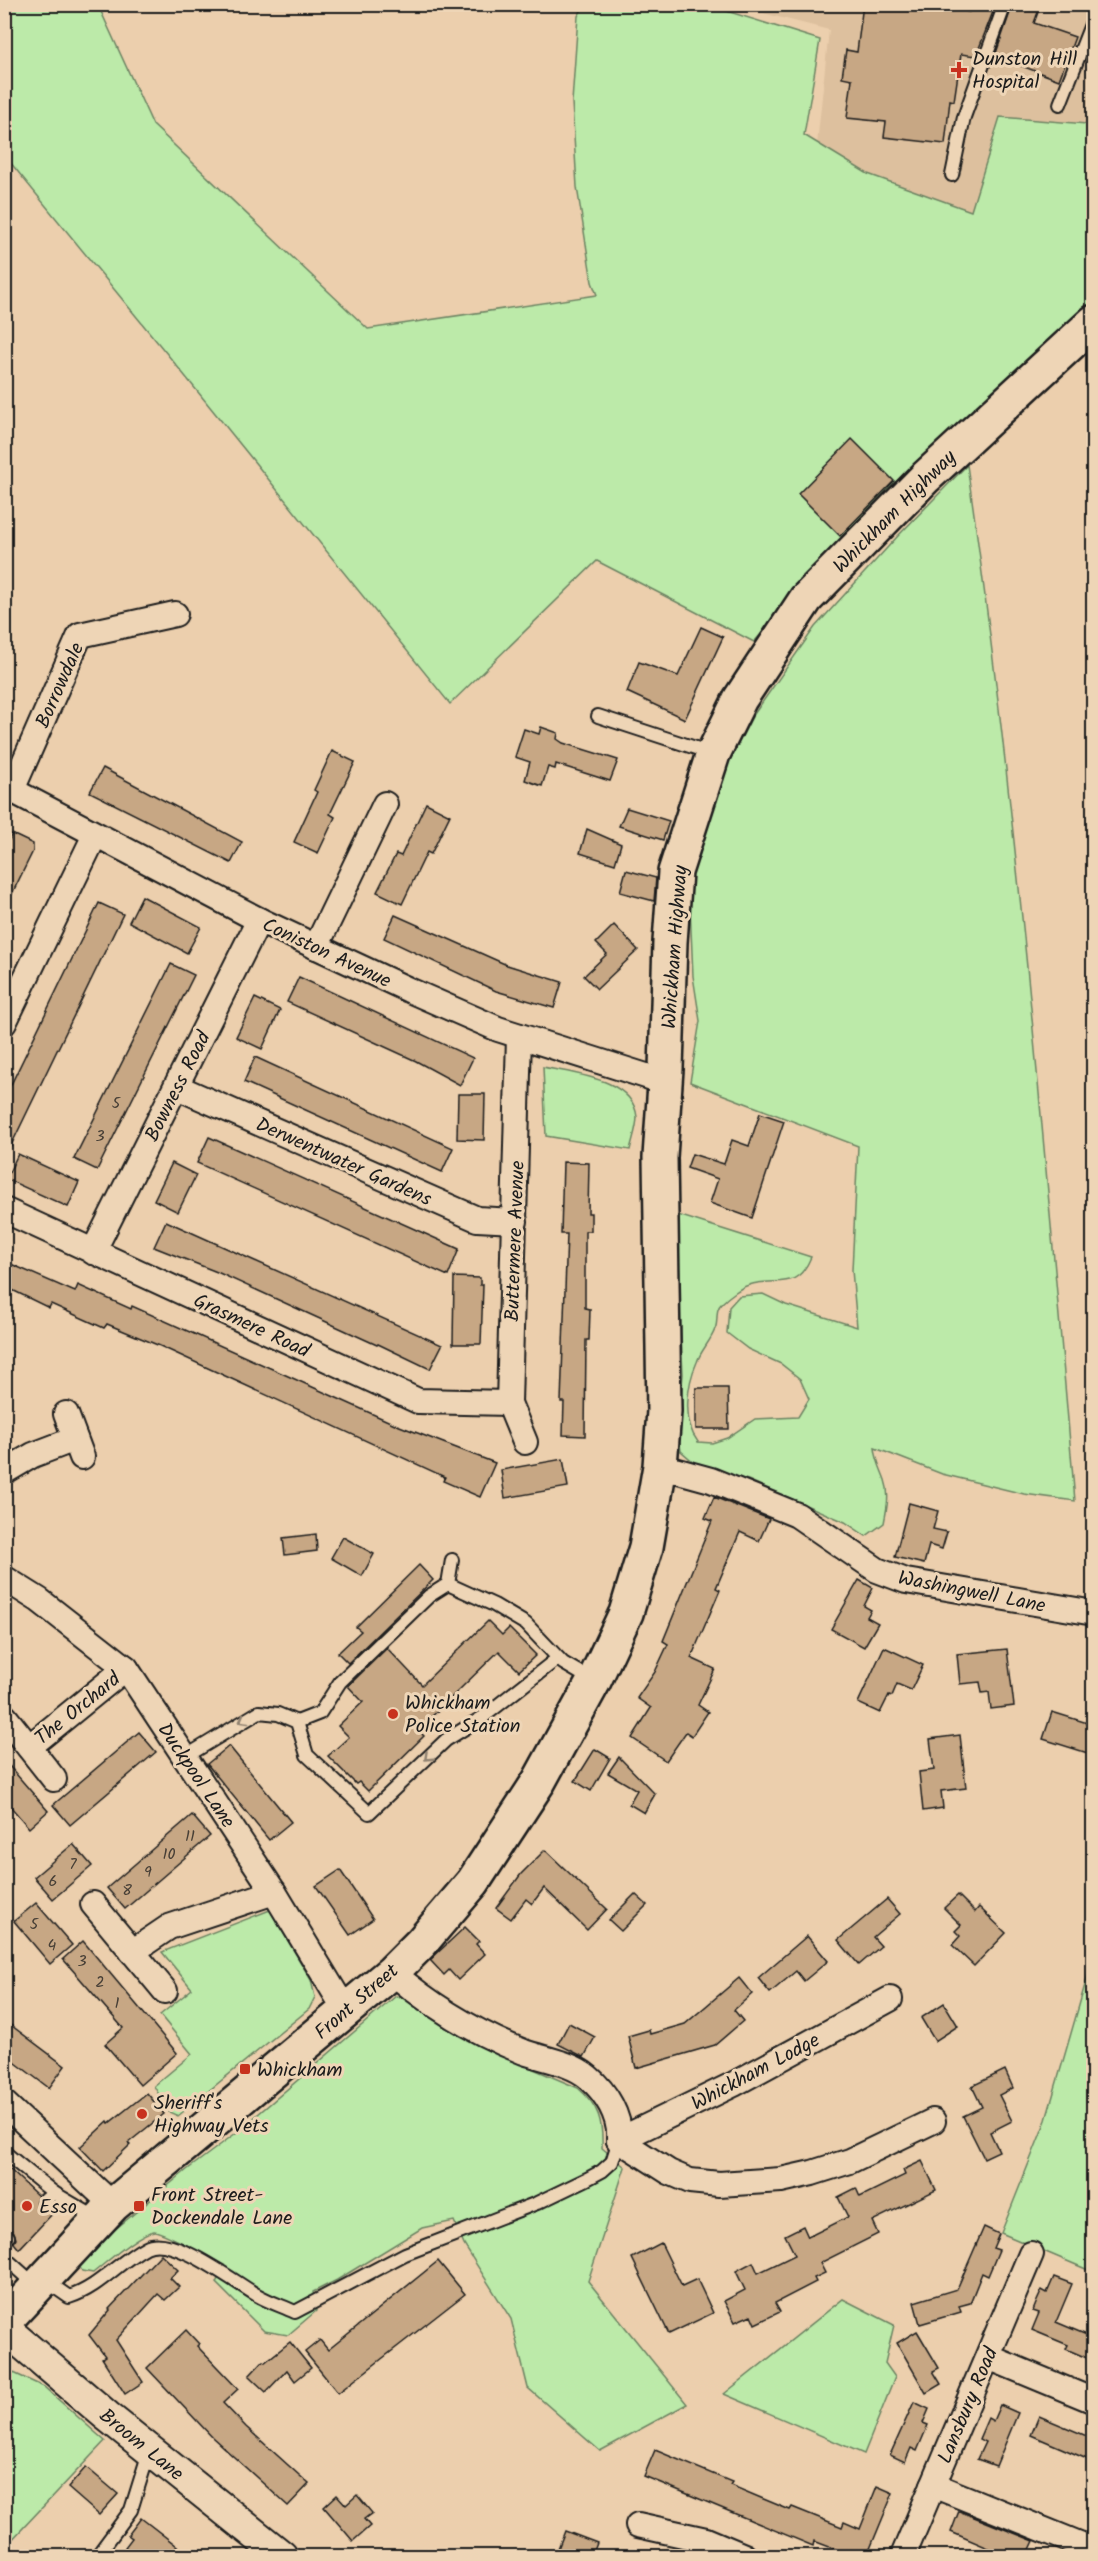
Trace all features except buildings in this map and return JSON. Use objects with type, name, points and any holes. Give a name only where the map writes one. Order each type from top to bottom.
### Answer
[{"type":"main road","name":"Whickham Highway","points":[[626,1613],[646,1547],[660,1466],[664,1411],[660,1156],[675,872],[712,754],[740,699],[806,599],[926,477],[1094,322]]},
{"type":"main road","name":"Front Street","points":[[4,2322],[42,2284],[106,2212],[392,1971],[448,1912],[490,1859],[539,1781],[594,1681],[626,1613]]},
{"type":"street","name":"Borrowdale","points":[[8,788],[80,635],[176,614]]},
{"type":"street","name":"Coniston Avenue","points":[[8,788],[259,920],[429,999],[519,1036],[665,1082]]},
{"type":"street","points":[[316,946],[385,804]]},
{"type":"street","points":[[4,1023],[95,835]]},
{"type":"street","name":"Bowness Road","points":[[93,1252],[259,920]]},
{"type":"street","name":"Buttermere Avenue","points":[[519,1036],[509,1403],[525,1442]]},
{"type":"street","name":"Derwentwater Gardens","points":[[177,1087],[477,1219],[515,1221]]},
{"type":"street","name":"Grasmere Road","points":[[4,1210],[418,1401],[509,1403]]},
{"type":"street","points":[[4,1472],[33,1455],[79,1448],[66,1414]]},
{"type":"street","name":"Washingwell Lane","points":[[660,1466],[711,1480],[797,1515],[877,1570],[906,1581],[1094,1613]]},
{"type":"street","name":"Duckpool Lane","points":[[4,1578],[39,1600],[126,1668],[274,1892],[345,2011]]},
{"type":"street","name":"The Orchard","points":[[29,1747],[126,1668]]},
{"type":"street","points":[[5,1718],[54,1779]]},
{"type":"street","points":[[132,1952],[169,1927],[274,1892]]},
{"type":"street","points":[[93,1904],[165,1991]]},
{"type":"street","points":[[392,1971],[415,1992],[451,2016],[523,2051],[565,2065],[587,2076],[612,2107],[618,2123],[619,2140],[669,2172],[690,2181],[718,2184],[781,2180],[812,2173],[850,2161],[933,2121]]},
{"type":"street","name":"Whickham Lodge","points":[[619,2140],[734,2084],[890,1999]]},
{"type":"street","points":[[4,2103],[106,2212]]},
{"type":"street","name":"Lansbury Road","points":[[903,2556],[1031,2254]]},
{"type":"street","name":"Broom Lane","points":[[4,2328],[149,2451],[282,2556]]},
{"type":"street","points":[[988,2357],[1094,2401]]},
{"type":"street","points":[[933,2485],[1090,2551]]},
{"type":"street","points":[[638,2525],[706,2540],[744,2556]]},
{"type":"lane","points":[[952,175],[964,117],[1005,4]]},
{"type":"lane","points":[[1060,104],[1094,17]]},
{"type":"lane","points":[[598,716],[712,754]]},
{"type":"lane","points":[[184,1757],[259,1712],[278,1714],[297,1722],[320,1713],[340,1682],[429,1596],[448,1584],[452,1560]]},
{"type":"lane","points":[[448,1584],[494,1605],[526,1624],[558,1658],[594,1681]]},
{"type":"lane","points":[[297,1722],[307,1755],[369,1812],[446,1740],[483,1717],[558,1658]]},
{"type":"lane","points":[[4,2256],[42,2284],[69,2297],[84,2292],[101,2282],[149,2245],[167,2245],[221,2271],[257,2295],[295,2312],[405,2254],[537,2203],[588,2179],[612,2162],[619,2140]]},
{"type":"lane","points":[[4,2152],[54,2193],[106,2212]]},
{"type":"lane","points":[[44,2201],[54,2193]]},
{"type":"lane","points":[[97,2556],[131,2510],[149,2451]]},
{"type":"shaded area","name":"Dunston Hill Hospital","points":[[732,5],[1093,5],[1093,109],[1087,124],[1000,118],[971,212],[816,154],[829,30]]},
{"type":"green space","points":[[585,4],[707,5],[820,40],[804,135],[868,174],[971,211],[1000,117],[1087,124],[1093,109],[1093,308],[807,582],[754,642],[597,561],[450,704],[5,156],[4,5],[98,5],[153,125],[368,329],[597,295],[592,282],[577,187],[572,102],[578,16]]},
{"type":"green space","points":[[967,465],[1001,723],[1015,853],[1041,1112],[1075,1501],[1024,1494],[942,1474],[875,1448],[887,1485],[887,1506],[884,1523],[866,1536],[845,1522],[748,1480],[703,1470],[681,1451],[678,1431],[683,1374],[675,1214],[811,1257],[799,1275],[792,1279],[746,1286],[731,1295],[720,1306],[715,1329],[699,1358],[689,1392],[688,1414],[693,1434],[698,1442],[712,1443],[727,1438],[755,1419],[798,1417],[809,1399],[800,1379],[781,1364],[748,1349],[727,1333],[729,1307],[739,1296],[763,1294],[786,1305],[857,1327],[852,1270],[858,1146],[690,1082],[700,1021],[693,976],[689,882],[712,795],[752,717],[815,627]]},
{"type":"green space","points":[[543,1067],[600,1080],[625,1094],[633,1104],[637,1117],[630,1150],[546,1136]]},
{"type":"green space","points":[[270,1910],[311,1980],[315,1997],[309,2009],[178,2116],[169,2112],[154,2086],[192,2054],[160,2015],[192,1989],[162,1952]]},
{"type":"green space","points":[[1093,1957],[1093,2272],[1001,2233],[1046,2120]]},
{"type":"green space","points":[[396,1996],[408,1999],[489,2050],[578,2088],[591,2101],[602,2130],[602,2148],[625,2167],[588,2281],[687,2404],[600,2451],[528,2388],[511,2319],[464,2245],[454,2221],[422,2228],[337,2280],[313,2292],[316,2311],[288,2335],[264,2331],[216,2283],[224,2265],[159,2232],[154,2231],[139,2237],[93,2273],[82,2271],[79,2266],[95,2246],[188,2169],[236,2133]]},
{"type":"green space","points":[[843,2299],[894,2325],[885,2363],[895,2377],[864,2454],[724,2394]]},
{"type":"green space","points":[[5,2369],[44,2387],[105,2441],[5,2547]]},
{"type":"place","name":"Dunston Hill Hospital","points":[[959,70]]},
{"type":"place","name":"Whickham Police Station","points":[[393,1714]]},
{"type":"place","name":"Whickham","points":[[245,2069]]},
{"type":"place","name":"Sheriff's Highway Vets","points":[[142,2114]]},
{"type":"place","name":"Esso","points":[[27,2206]]},
{"type":"place","name":"Front Street- Dockendale Lane","points":[[139,2206]]}]
